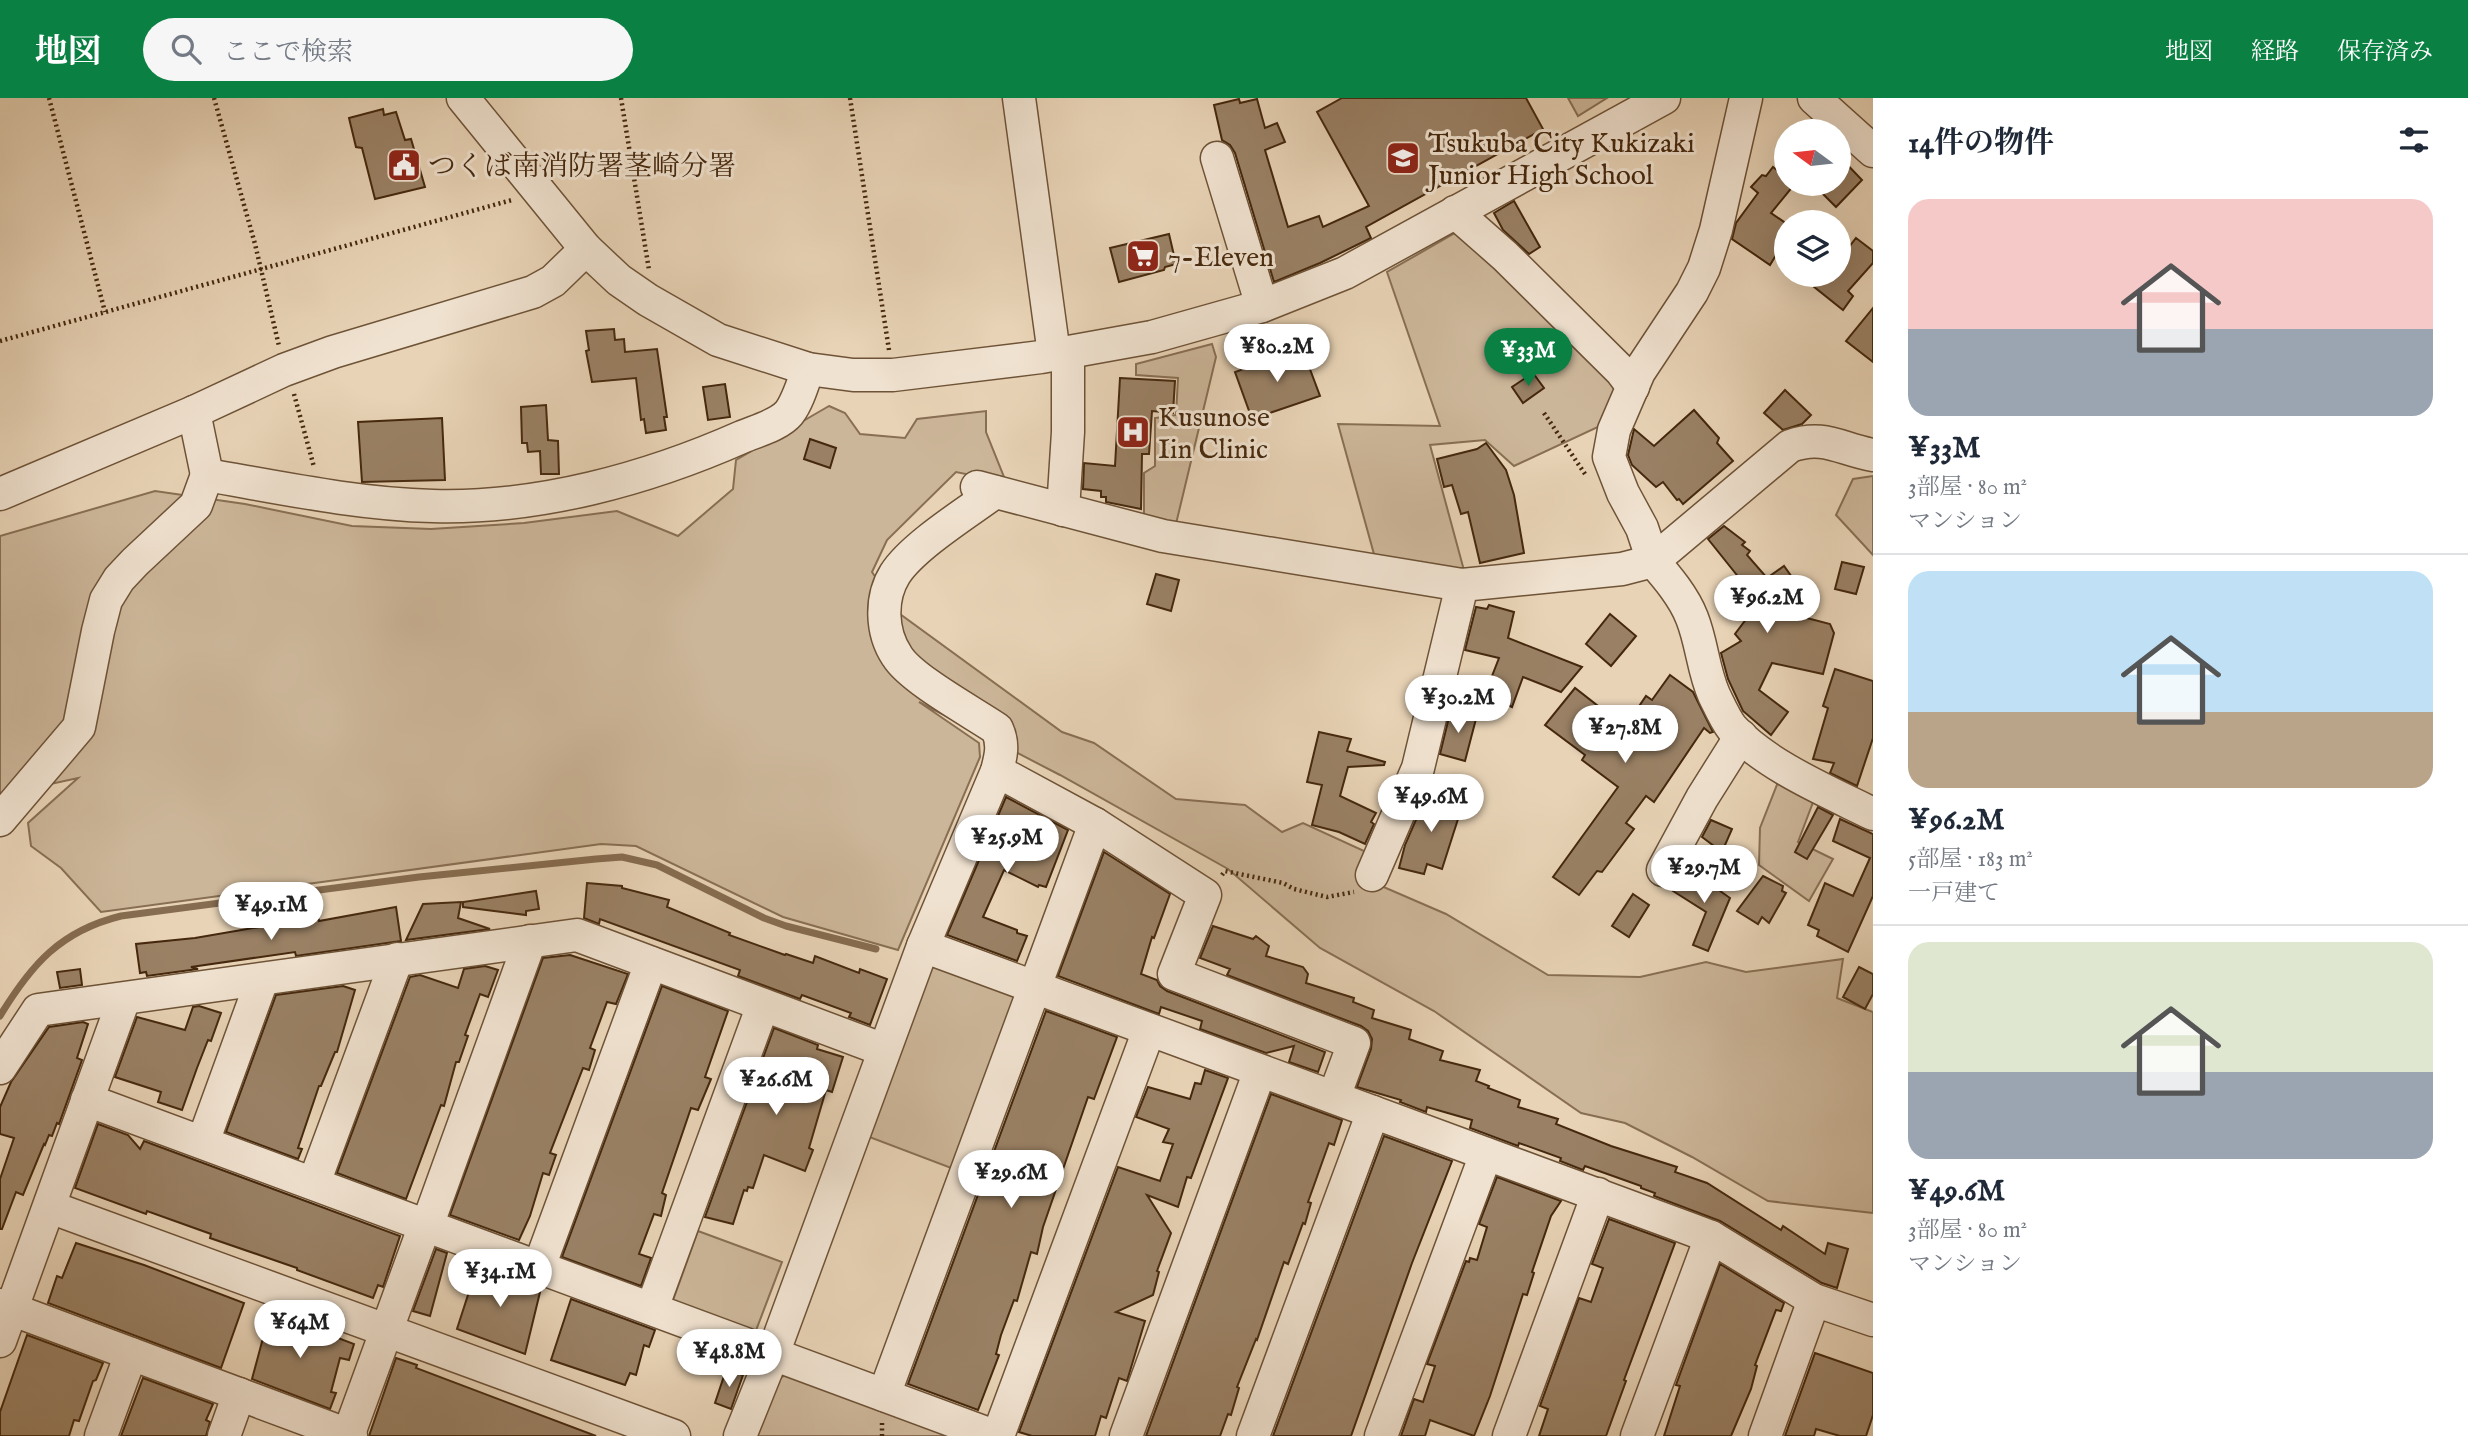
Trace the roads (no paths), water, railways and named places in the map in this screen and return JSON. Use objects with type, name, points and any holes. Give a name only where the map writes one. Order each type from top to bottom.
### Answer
[{"type":"street","points":[[463,98],[586,249],[619,280],[655,305],[718,340],[808,369],[853,375],[893,375],[1061,353],[1152,337],[1262,306],[1345,272],[1664,98]]},
{"type":"street","points":[[1019,98],[1061,353],[1069,432],[1063,510]]},
{"type":"street","points":[[1746,98],[1716,230],[1704,268],[1692,292],[1639,372],[1615,430],[1609,457],[1623,493],[1642,528],[1653,561],[1692,617],[1705,670],[1714,695],[1731,726],[1804,781],[1873,814]]},
{"type":"street","points":[[1814,98],[1873,151]]},
{"type":"street","points":[[1217,158],[1262,306]]},
{"type":"street","points":[[1455,212],[1515,265],[1621,371],[1633,387]]},
{"type":"street","points":[[0,494],[194,412],[288,368],[533,292],[553,281],[586,249]]},
{"type":"street","points":[[207,475],[373,502],[434,506],[482,505],[534,499],[651,472],[790,423],[788,413],[808,369]]},
{"type":"street","points":[[0,820],[79,727],[97,631],[106,600],[135,562],[196,505],[207,475],[194,412]]},
{"type":"street","points":[[740,1436],[773,1354],[923,946],[997,771],[1001,738],[997,729],[916,676],[897,657],[887,636],[884,615],[887,593],[895,574],[983,489],[1176,538],[1462,585],[1622,569],[1653,561],[1790,446],[1807,440],[1821,441],[1873,455]]},
{"type":"street","points":[[1372,875],[1418,768],[1462,585]]},
{"type":"street","points":[[1663,870],[1741,736]]},
{"type":"street","points":[[997,771],[1095,824],[1205,895],[1174,974],[1354,1043],[1334,1097]]},
{"type":"street","points":[[884,1395],[1095,824]]},
{"type":"street","points":[[0,1068],[38,1010],[577,936],[884,1050]]},
{"type":"street","points":[[6,1307],[349,1436],[530,941]]},
{"type":"street","points":[[923,946],[1711,1237],[1814,1300],[1873,1320]]},
{"type":"street","points":[[314,1183],[397,959]]},
{"type":"street","points":[[539,1267],[651,963]]},
{"type":"street","points":[[203,1142],[262,980]]},
{"type":"street","points":[[0,1341],[6,1307],[50,1207],[124,999]]},
{"type":"street","points":[[652,1308],[763,1005]]},
{"type":"street","points":[[87,1100],[996,1436],[1149,1030]]},
{"type":"street","points":[[1126,1436],[1260,1070]]},
{"type":"street","points":[[1253,1436],[1373,1112]]},
{"type":"street","points":[[1381,1436],[1486,1154]]},
{"type":"street","points":[[1509,1436],[1598,1194]]},
{"type":"street","points":[[50,1207],[674,1436]]},
{"type":"street","points":[[1637,1436],[1711,1237]]},
{"type":"street","points":[[1765,1436],[1814,1300]]},
{"type":"street","points":[[101,1436],[131,1354]]},
{"type":"street","points":[[224,1436],[239,1394]]},
{"type":"waterway","points":[[0,1016],[23,981],[49,952],[81,931],[121,916],[419,877],[622,857],[657,865],[764,918],[786,926],[876,949]]},
{"type":"place","name":"Tsukuba City Kukizaki Junior High School","points":[[1403,158]]},
{"type":"place","name":"つくば南消防署茎崎分署","points":[[404,165]]},
{"type":"place","name":"7-Eleven","points":[[1143,256]]},
{"type":"place","name":"Kusunose Iin Clinic","points":[[1133,432]]}]
